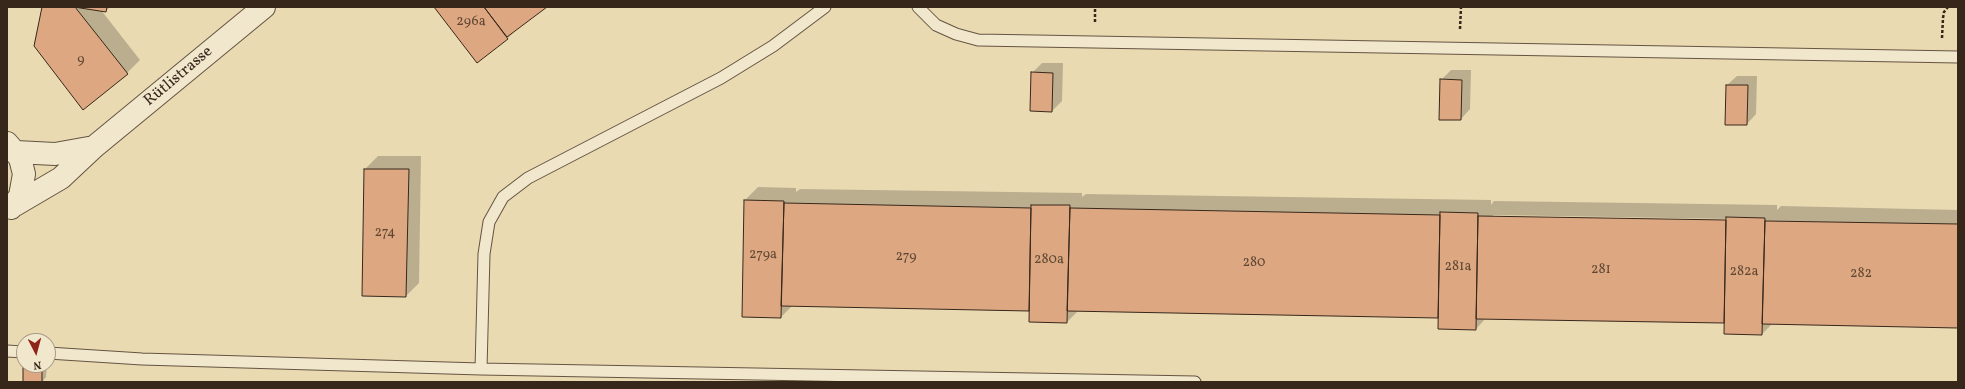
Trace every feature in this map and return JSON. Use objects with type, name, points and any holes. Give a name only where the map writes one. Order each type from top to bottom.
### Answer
[{"type":"street","name":"Rütlistrasse","points":[[11,208],[61,178],[94,147],[264,7]]},
{"type":"street","name":"Rütlistrasse","points":[[11,147],[55,154],[94,147]]},
{"type":"street","points":[[11,147],[22,167],[24,182],[20,196],[11,208]]},
{"type":"lane","points":[[481,369],[484,254],[489,222],[503,197],[528,178],[721,78],[773,46],[825,7]]},
{"type":"lane","points":[[918,7],[936,25],[956,34],[978,40],[1958,57]]},
{"type":"lane","points":[[56,354],[142,359],[481,369],[1194,382]]},
{"type":"path","points":[[1942,57],[1943,18],[1944,12],[1948,7]]},
{"type":"building","points":[[42,7],[75,7],[128,74],[83,110],[34,46]]},
{"type":"building","points":[[74,7],[107,7],[106,12]]},
{"type":"building","points":[[434,7],[484,7],[508,39],[477,63]]},
{"type":"building","points":[[484,7],[547,7],[507,37]]},
{"type":"building","points":[[1031,72],[1053,73],[1052,112],[1030,111]]},
{"type":"building","points":[[1440,79],[1462,80],[1461,120],[1439,120]]},
{"type":"building","points":[[1726,85],[1748,85],[1747,125],[1725,125]]},
{"type":"building","points":[[364,169],[409,169],[406,297],[362,296]]},
{"type":"building","points":[[744,200],[784,201],[781,318],[742,317]]},
{"type":"building","points":[[784,203],[1031,208],[1029,311],[781,306]]},
{"type":"building","points":[[1031,205],[1070,205],[1067,323],[1029,322]]},
{"type":"building","points":[[1070,208],[1440,215],[1438,318],[1067,311]]},
{"type":"building","points":[[1440,212],[1478,213],[1476,330],[1438,329]]},
{"type":"building","points":[[1478,216],[1726,220],[1724,323],[1476,319]]},
{"type":"building","points":[[1726,217],[1765,218],[1762,335],[1724,334]]},
{"type":"building","points":[[1765,221],[1958,224],[1958,328],[1762,324]]},
{"type":"building","points":[[23,373],[42,373],[42,382],[23,382]]}]
